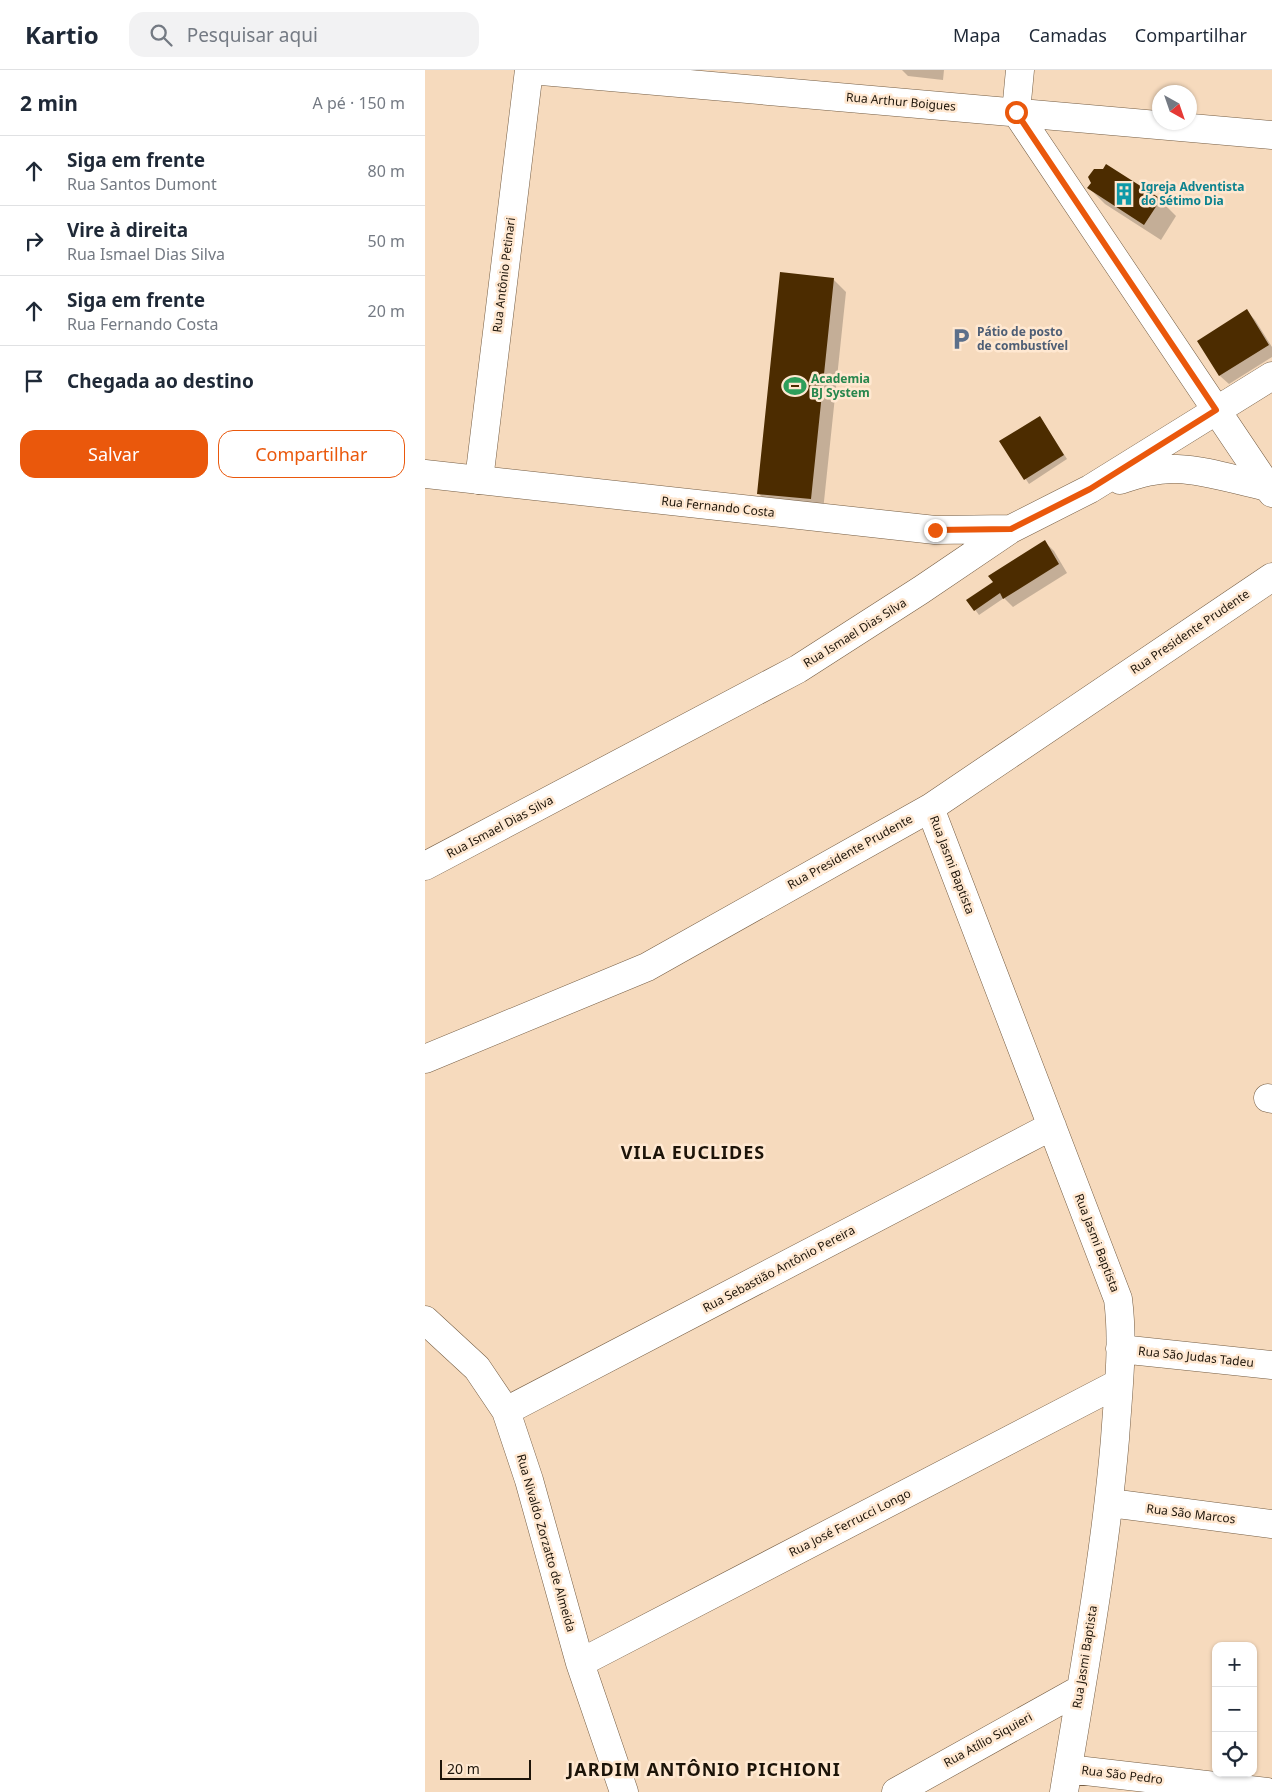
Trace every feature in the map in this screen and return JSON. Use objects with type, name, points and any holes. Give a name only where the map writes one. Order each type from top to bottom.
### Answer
[{"type":"street","name":"Rua Arthur Boigues","points":[[529,70],[1272,135]]},
{"type":"street","name":"Rua Antônio Petinari","points":[[479,480],[529,70]]},
{"type":"street","points":[[1020,70],[1016,112],[1270,490]]},
{"type":"street","name":"Rua Ismael Dias Silva","points":[[425,866],[798,669],[921,590],[1011,529],[1090,489],[1272,376]]},
{"type":"street","points":[[1090,489],[1146,472],[1176,469],[1205,472],[1270,490]]},
{"type":"street","name":"Rua Fernando Costa","points":[[425,474],[935,530],[1011,529]]},
{"type":"street","name":"Rua Presidente Prudente","points":[[425,1059],[647,967],[930,808],[1272,577]]},
{"type":"street","name":"Rua Jasmi Baptista","points":[[930,808],[1118,1299],[1121,1321],[1119,1383],[1109,1503],[1066,1780]]},
{"type":"street","name":"Rua Sebastião Antônio Pereira","points":[[506,1411],[1052,1126]]},
{"type":"street","name":"Rua Nivaldo Zorzatto de Almeida","points":[[425,1320],[477,1368],[506,1411],[529,1480],[580,1663],[624,1792]]},
{"type":"street","name":"Rua São Judas Tadeu","points":[[1120,1349],[1272,1365]]},
{"type":"street","name":"Rua José Ferrucci Longo","points":[[580,1663],[1119,1383]]},
{"type":"street","name":"Rua São Marcos","points":[[1109,1503],[1272,1524]]},
{"type":"street","name":"Rua Atílio Siquieri","points":[[896,1792],[1081,1689]]},
{"type":"street","name":"Rua São Pedro","points":[[1066,1780],[1267,1792]]},
{"type":"building","name":"Igreja Adventista do Sétimo Dia","points":[[1106,164],[1161,199],[1144,225],[1087,188],[1091,183],[1088,177],[1094,169],[1103,169]]},
{"type":"building","name":"Academia BJ System","points":[[780,272],[834,278],[811,499],[757,494]]},
{"type":"building","points":[[1247,309],[1269,345],[1219,376],[1197,341]]},
{"type":"building","points":[[1040,416],[1064,455],[1024,480],[999,441]]},
{"type":"building","points":[[1045,540],[1059,564],[1003,599],[1000,593],[974,611],[966,600],[993,582],[988,576]]},
{"type":"place","name":"Igreja Adventista do Sétimo Dia","points":[[1124,194]]},
{"type":"place","name":"Pátio de posto de combustível","points":[[961,339]]},
{"type":"place","name":"Academia BJ System","points":[[795,386]]},
{"type":"district","name":"VILA EUCLIDES","points":[[693,1153]]},
{"type":"district","name":"JARDIM ANTÔNIO PICHIONI","points":[[704,1770]]},
{"type":"route","points":[[935,530],[1011,529],[1090,489],[1216,410],[1016,112]]}]
